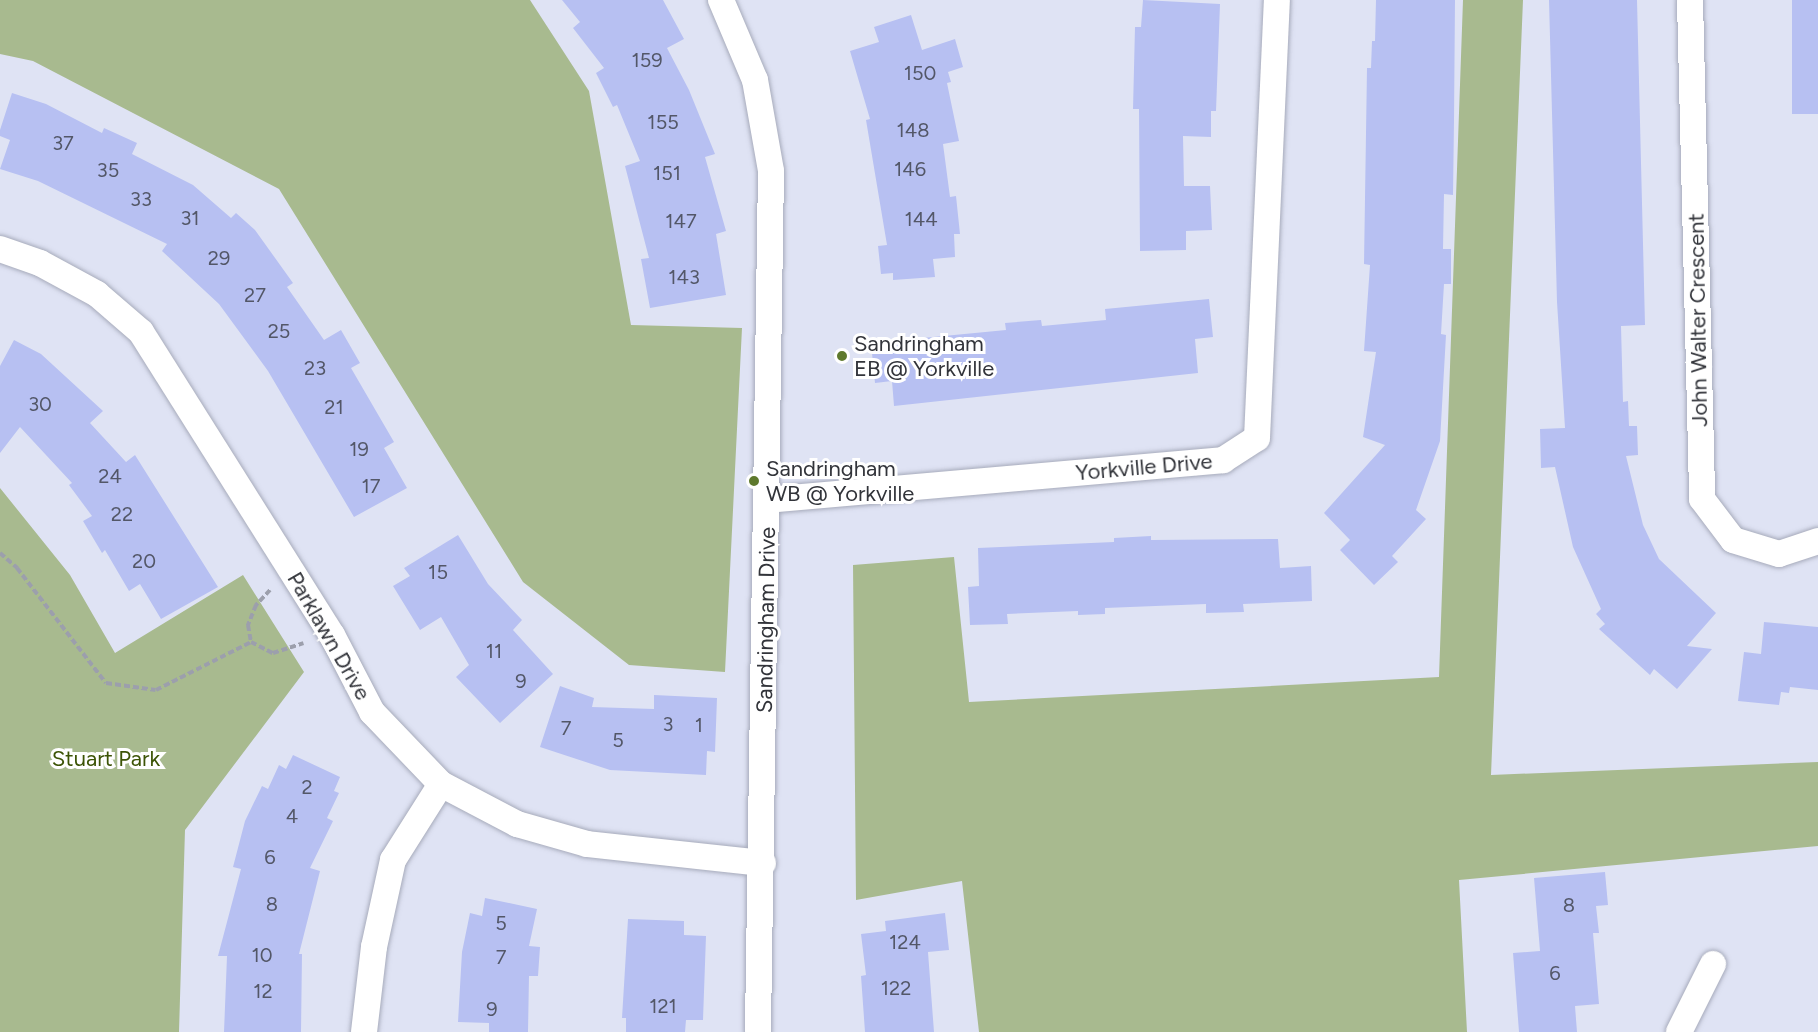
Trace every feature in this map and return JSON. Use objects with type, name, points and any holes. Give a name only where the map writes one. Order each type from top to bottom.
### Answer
[{"type":"street","name":"Sandringham Drive","points":[[721,0],[755,80],[771,171],[763,863],[758,1032]]},
{"type":"street","name":"Yorkville Drive","points":[[767,500],[1223,460],[1257,438],[1277,0]]},
{"type":"street","name":"John Walter Crescent","points":[[1690,0],[1702,499],[1733,540],[1779,554],[1818,541]]},
{"type":"street","name":"Parklawn Drive","points":[[0,249],[40,262],[97,294],[141,332],[332,635],[372,712],[441,784],[517,824],[587,844],[763,863]]},
{"type":"street","points":[[364,1032],[374,947],[393,860],[441,784]]},
{"type":"street","points":[[1679,1032],[1713,964]]},
{"type":"path","points":[[0,553],[16,568],[106,683],[156,690],[251,642]]},
{"type":"path","points":[[251,642],[248,625],[256,605],[290,567]]},
{"type":"path","points":[[251,642],[273,653],[332,635]]},
{"type":"green space","points":[[0,0],[530,0],[589,91],[631,325],[742,328],[725,672],[629,665],[523,582],[279,189],[33,61],[0,54]]},
{"type":"green space","points":[[1463,0],[1523,0],[1491,775],[1818,762],[1818,846],[1459,880],[1467,1032],[979,1032],[962,881],[856,900],[853,565],[954,557],[969,702],[1439,677]]},
{"type":"green space","name":"Stuart Park","points":[[0,488],[70,575],[115,653],[243,575],[304,672],[185,830],[179,1032],[0,1032]]},
{"type":"building","points":[[562,0],[663,0],[684,39],[667,48],[689,90],[715,154],[705,157],[726,231],[716,234],[726,295],[650,308],[641,259],[649,258],[625,166],[640,161],[617,105],[613,107],[596,73],[604,68],[573,28],[580,22]]},
{"type":"building","points":[[1143,0],[1220,4],[1216,111],[1211,111],[1211,137],[1183,136],[1184,186],[1210,186],[1212,230],[1186,231],[1186,250],[1140,251],[1139,109],[1133,109],[1135,27],[1141,27]]},
{"type":"building","points":[[1376,0],[1455,0],[1453,195],[1444,194],[1443,249],[1451,249],[1451,284],[1444,284],[1441,334],[1446,335],[1440,441],[1416,510],[1426,519],[1392,556],[1398,562],[1374,585],[1340,550],[1350,540],[1324,513],[1385,445],[1363,437],[1376,352],[1364,351],[1370,265],[1364,264],[1367,68],[1371,68],[1372,41],[1375,41]]},
{"type":"building","points":[[1549,0],[1637,0],[1645,325],[1621,326],[1623,402],[1628,401],[1629,426],[1637,426],[1638,455],[1626,456],[1643,525],[1659,559],[1716,613],[1687,646],[1712,649],[1677,689],[1654,669],[1650,675],[1599,629],[1605,624],[1596,614],[1601,609],[1573,547],[1555,467],[1541,468],[1540,429],[1565,428],[1557,302]]},
{"type":"building","points":[[1792,0],[1818,0],[1818,114],[1792,114]]},
{"type":"building","points":[[911,15],[922,50],[955,39],[963,67],[948,72],[951,82],[947,83],[959,141],[943,144],[950,197],[956,196],[960,234],[954,234],[955,257],[933,259],[935,277],[893,280],[893,273],[881,274],[878,246],[887,245],[866,120],[870,119],[850,51],[879,42],[874,27]]},
{"type":"building","points":[[12,93],[46,104],[102,133],[104,128],[137,143],[132,154],[193,185],[231,218],[236,213],[255,230],[293,283],[287,287],[324,340],[341,330],[360,363],[351,368],[394,442],[384,448],[407,488],[354,517],[268,371],[219,304],[162,251],[167,244],[38,181],[0,169],[10,140],[0,136],[0,130]]},
{"type":"building","points":[[1209,299],[1213,337],[1195,339],[1198,373],[894,406],[892,381],[875,383],[871,343],[1006,330],[1005,323],[1041,320],[1042,326],[1106,320],[1105,309]]},
{"type":"building","points":[[14,340],[41,354],[103,411],[90,423],[126,462],[135,455],[218,587],[161,619],[140,584],[129,591],[105,550],[102,553],[83,521],[92,516],[69,485],[72,483],[20,427],[0,453],[0,366]]},
{"type":"building","points":[[458,535],[488,584],[522,620],[513,630],[553,674],[500,723],[456,677],[469,665],[441,617],[420,630],[393,586],[410,576],[404,568]]},
{"type":"building","points":[[1151,536],[1151,540],[1278,539],[1280,568],[1311,566],[1312,601],[1243,604],[1244,612],[1206,613],[1206,604],[1105,608],[1105,614],[1078,615],[1078,611],[1007,614],[1008,624],[970,625],[968,587],[979,586],[978,548],[1114,542],[1114,538]]},
{"type":"building","points":[[1764,622],[1818,627],[1818,690],[1790,687],[1789,693],[1781,692],[1779,705],[1738,701],[1744,652],[1761,654]]},
{"type":"building","points":[[560,686],[594,698],[592,707],[654,709],[654,695],[717,698],[715,752],[707,751],[706,775],[610,770],[540,747]]},
{"type":"building","points":[[293,755],[340,777],[334,791],[339,793],[327,818],[333,821],[310,868],[320,871],[299,954],[302,954],[301,1032],[224,1032],[227,956],[218,956],[241,869],[233,867],[245,821],[262,786],[268,789],[279,765],[286,769]]},
{"type":"building","points":[[1605,872],[1608,905],[1596,906],[1599,933],[1593,933],[1599,1004],[1575,1006],[1577,1032],[1519,1032],[1513,953],[1540,951],[1534,878]]},
{"type":"building","points":[[485,898],[537,909],[529,946],[540,947],[538,976],[529,976],[528,1032],[489,1032],[489,1023],[458,1022],[462,952],[470,913],[482,916]]},
{"type":"building","points":[[945,913],[949,950],[928,952],[934,1032],[865,1032],[861,976],[866,975],[861,934],[886,931],[885,921]]},
{"type":"building","points":[[628,919],[684,921],[684,935],[706,936],[703,1020],[686,1020],[685,1032],[626,1032],[626,1018],[622,1018]]},
{"type":"place","name":"Sandringham EB @ Yorkville","points":[[842,356]]},
{"type":"place","name":"Sandringham WB @ Yorkville","points":[[754,481]]}]
